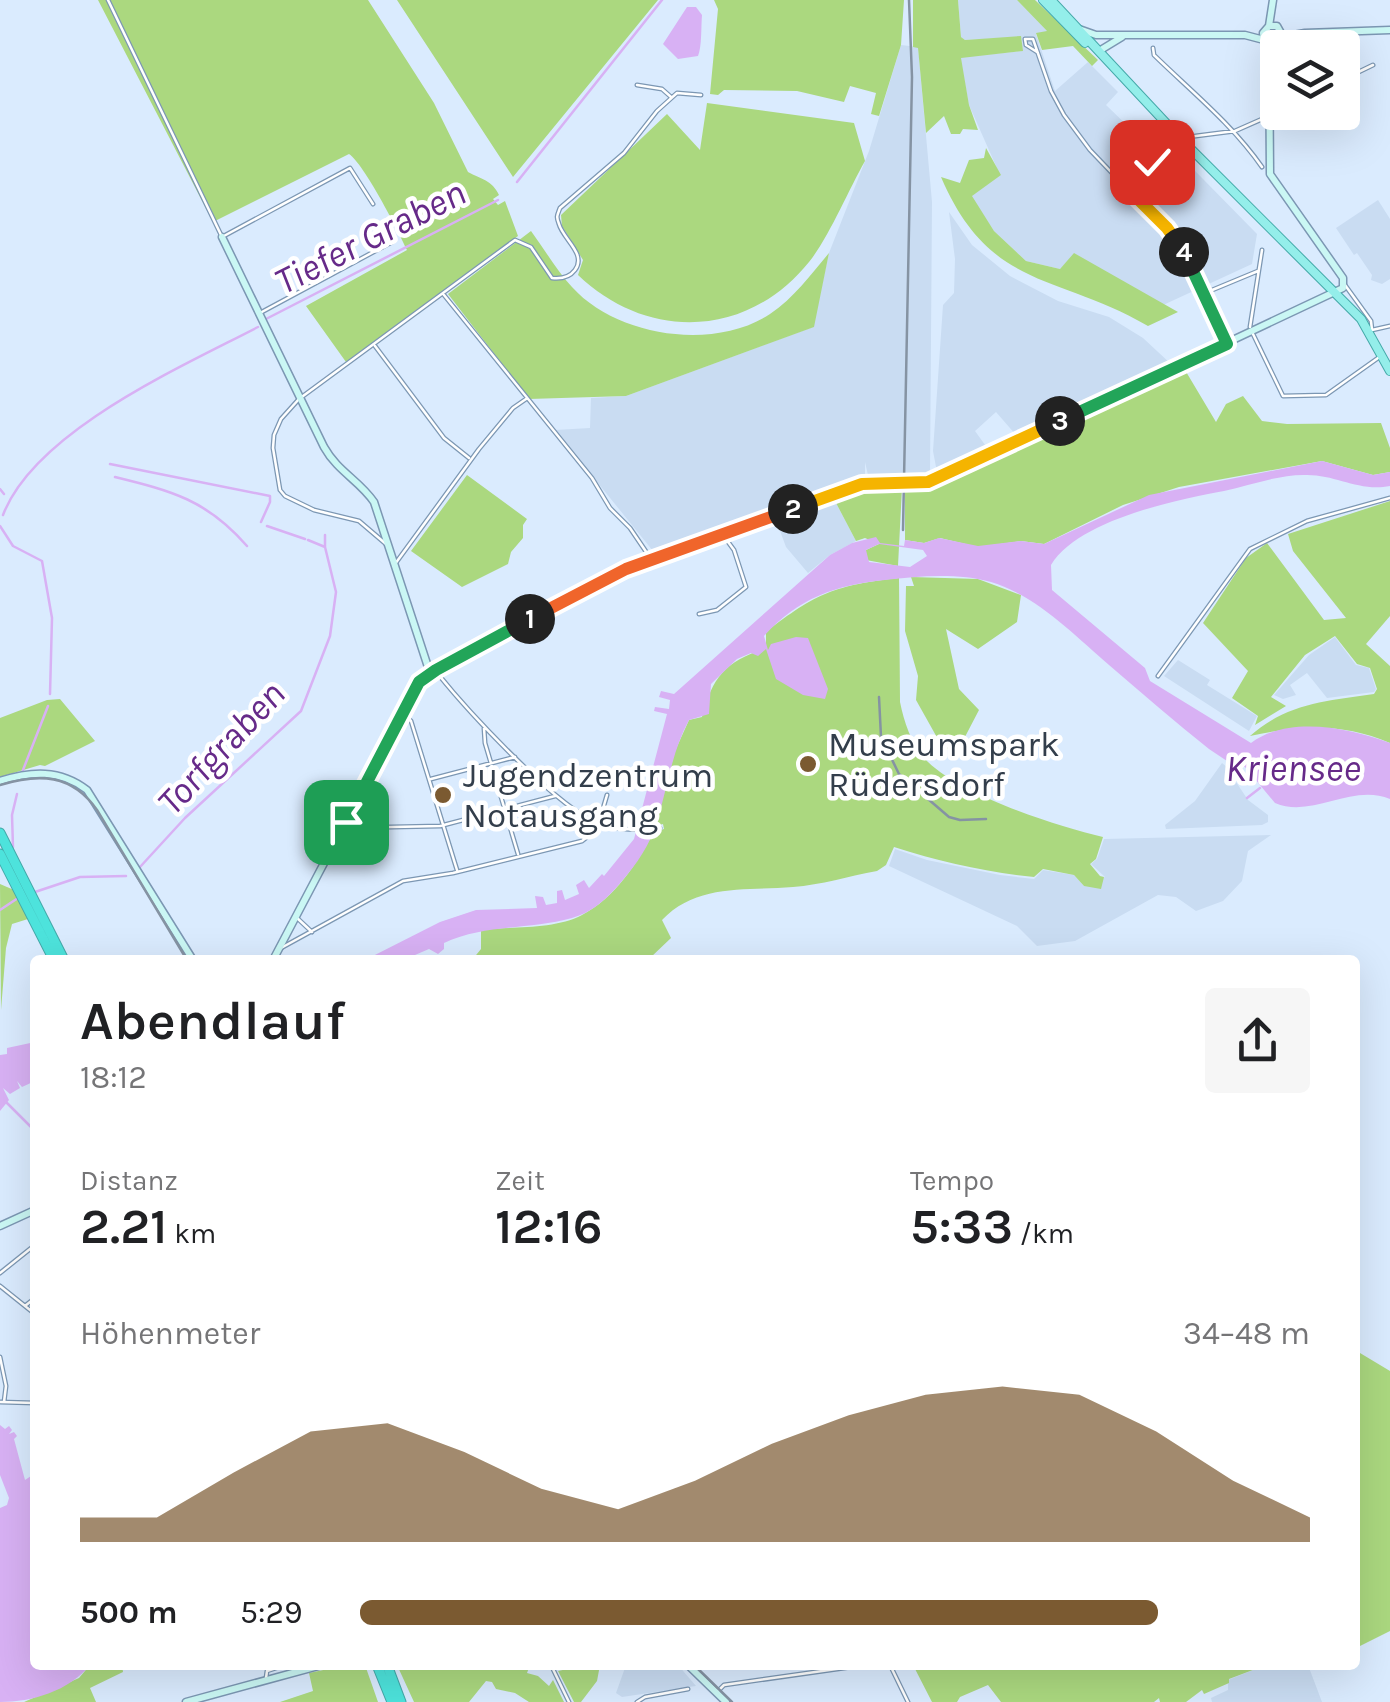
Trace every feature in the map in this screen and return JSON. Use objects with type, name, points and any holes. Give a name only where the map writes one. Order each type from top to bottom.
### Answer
[{"type":"highway","points":[[0,834],[61,955]]},
{"type":"highway","points":[[0,854],[51,955]]},
{"type":"highway","points":[[380,1670],[396,1701]]},
{"type":"highway","points":[[387,1670],[396,1701]]},
{"type":"main road","points":[[1043,0],[1361,320],[1390,371]]},
{"type":"main road","points":[[1050,0],[1098,52]]},
{"type":"main road","points":[[1273,1],[1273,30]]},
{"type":"main road","points":[[1080,29],[1093,35],[1260,35]]},
{"type":"main road","points":[[1360,31],[1390,30]]},
{"type":"main road","points":[[1098,52],[1113,40],[1128,36]]},
{"type":"main road","points":[[274,955],[419,682],[433,672],[596,584],[652,559],[862,484],[915,484],[966,466],[1335,293],[1344,285],[1270,174],[1273,130]]},
{"type":"main road","points":[[222,237],[332,460],[374,502],[433,672]]},
{"type":"main road","points":[[0,781],[48,773],[72,780],[89,792],[190,955]]},
{"type":"main road","points":[[0,1226],[30,1212]]},
{"type":"main road","points":[[186,1702],[302,1670]]},
{"type":"main road","points":[[693,1670],[726,1702]]},
{"type":"street","points":[[108,0],[222,237],[350,168],[373,204]]},
{"type":"street","points":[[1153,48],[1154,54],[1186,87],[1235,130],[1262,167]]},
{"type":"street","points":[[1037,52],[1064,115],[1089,149],[1178,242],[1227,344]]},
{"type":"street","points":[[1360,72],[1374,65]]},
{"type":"street","points":[[637,85],[662,88],[672,98]]},
{"type":"street","points":[[387,544],[358,521],[278,496],[273,448],[281,419],[299,399],[515,240],[531,247],[552,278],[561,279],[574,270],[578,258],[562,232],[558,212],[624,153],[672,98],[677,94],[700,95]]},
{"type":"street","points":[[1126,187],[1181,137],[1235,130],[1260,120]]},
{"type":"street","points":[[258,314],[392,242]]},
{"type":"street","points":[[1262,250],[1249,323],[1283,396],[1326,396],[1382,356]]},
{"type":"street","points":[[1204,293],[1259,271]]},
{"type":"street","points":[[1344,285],[1370,320],[1370,331],[1390,326]]},
{"type":"street","points":[[443,294],[592,478],[610,508],[652,559]]},
{"type":"street","points":[[374,345],[444,438],[471,460]]},
{"type":"street","points":[[394,564],[471,460],[513,408],[526,399]]},
{"type":"street","points":[[1158,676],[1250,549],[1307,522],[1390,498]]},
{"type":"street","points":[[699,614],[717,610],[746,586],[734,550],[722,534]]},
{"type":"street","points":[[433,672],[555,796],[580,815],[599,824],[634,830],[660,828]]},
{"type":"street","points":[[402,713],[411,721],[458,872]]},
{"type":"street","points":[[486,726],[485,743],[518,856]]},
{"type":"street","points":[[430,780],[516,756]]},
{"type":"street","points":[[280,948],[313,934],[403,881],[458,872],[582,841],[599,824],[608,795]]},
{"type":"street","points":[[342,827],[348,830],[444,825],[555,796]]},
{"type":"street","points":[[296,916],[313,934]]},
{"type":"street","points":[[0,1273],[30,1249]]},
{"type":"street","points":[[0,1286],[30,1310]]},
{"type":"street","points":[[25,1306],[30,1302]]},
{"type":"street","points":[[0,1356],[6,1386],[2,1402],[30,1403]]},
{"type":"street","points":[[267,1679],[270,1670]]},
{"type":"street","points":[[553,1670],[569,1702]]},
{"type":"street","points":[[716,1693],[724,1686],[831,1670]]},
{"type":"street","points":[[892,1670],[908,1702]]},
{"type":"street","points":[[637,1702],[688,1689]]},
{"type":"shaded area","points":[[958,0],[1017,0],[1048,32],[1036,34],[1055,91],[1088,62],[1118,92],[1106,105],[1136,134],[1148,123],[1257,234],[1252,264],[1161,306],[1075,254],[1060,269],[1026,261],[994,231],[971,196],[1000,175],[969,105],[960,57],[1022,51],[1021,37],[965,40],[961,37]]},
{"type":"shaded area","points":[[901,45],[918,47],[932,202],[930,474],[915,478],[868,475],[865,462],[865,474],[653,551],[555,430],[590,428],[591,398],[626,396],[813,327],[829,253],[869,151]]},
{"type":"shaded area","points":[[1378,200],[1390,219],[1390,279],[1382,284],[1371,280],[1372,275],[1336,228]]},
{"type":"shaded area","points":[[949,212],[972,245],[1010,276],[1058,301],[1109,317],[1143,338],[1171,364],[1016,435],[996,412],[975,431],[988,449],[937,472],[933,451],[943,305],[954,293],[955,259]]},
{"type":"shaded area","points":[[835,501],[856,541],[808,573],[786,547],[776,520]]},
{"type":"shaded area","points":[[1335,637],[1356,665],[1369,668],[1374,692],[1327,698],[1307,673],[1290,685],[1296,695],[1283,699],[1274,695],[1309,655]]},
{"type":"shaded area","points":[[1178,660],[1210,680],[1207,685],[1257,716],[1249,731],[1164,676]]},
{"type":"shaded area","points":[[1222,763],[1233,772],[1248,800],[1268,815],[1268,822],[1166,829],[1165,825],[1195,801]]},
{"type":"shaded area","points":[[1271,835],[1248,851],[1242,881],[1223,901],[1196,911],[1176,897],[1158,895],[1075,941],[1037,946],[1017,926],[889,866],[895,849],[1000,875],[1034,879],[1043,870],[1074,875],[1084,886],[1105,877],[1091,864],[1097,859],[1104,839]]},
{"type":"shaded area","points":[[624,1670],[682,1670],[696,1686],[622,1697],[616,1693]]},
{"type":"shaded area","points":[[1253,1670],[1310,1670],[1322,1702],[1212,1702],[1211,1698],[1228,1690],[1228,1680]]},
{"type":"green space","points":[[98,0],[368,0],[434,103],[468,172],[493,186],[499,195],[493,199],[498,205],[505,201],[518,236],[346,362],[306,306],[407,250],[363,170],[349,154],[213,222]]},
{"type":"green space","points":[[397,0],[658,0],[513,177]]},
{"type":"green space","points":[[714,0],[904,0],[901,45],[879,116],[871,114],[876,93],[850,86],[844,102],[797,91],[724,90],[718,95],[710,94],[718,9]]},
{"type":"green space","points":[[913,0],[958,0],[961,37],[965,40],[1021,36],[1023,51],[961,58],[969,105],[978,130],[963,129],[960,134],[951,134],[944,116],[926,133],[918,48],[913,47]]},
{"type":"green space","points":[[1017,0],[1035,0],[1098,60],[1092,66],[1073,46],[1042,50],[1036,33],[1047,31]]},
{"type":"green space","points":[[707,103],[854,123],[865,161],[809,262],[784,287],[756,306],[727,317],[696,322],[634,312],[605,297],[578,275],[583,260],[562,226],[561,215],[667,114],[700,150]]},
{"type":"green space","points":[[986,148],[1001,175],[972,196],[994,231],[1026,261],[1060,269],[1074,253],[1178,312],[1148,326],[1029,274],[981,241],[960,214],[941,177],[960,183],[969,160],[984,158]]},
{"type":"green space","points":[[531,231],[567,281],[591,304],[614,318],[667,333],[695,335],[747,326],[787,301],[829,253],[814,327],[626,396],[529,399],[448,294]]},
{"type":"green space","points":[[1185,370],[1216,422],[1226,404],[1243,396],[1262,421],[1381,423],[1390,448],[1390,472],[1373,475],[1322,461],[1179,487],[1123,505],[1044,544],[1021,541],[978,547],[940,538],[924,543],[905,540],[905,488],[938,483]]},
{"type":"green space","points":[[467,475],[527,519],[523,538],[511,552],[508,564],[462,587],[411,551]]},
{"type":"green space","points":[[902,488],[898,566],[866,560],[866,550],[879,544],[865,538],[856,541],[835,501],[863,489]]},
{"type":"green space","points":[[1390,501],[1390,616],[1366,644],[1390,666],[1390,743],[1356,732],[1321,728],[1250,736],[1293,710],[1374,694],[1377,689],[1370,668],[1357,664],[1335,636],[1305,655],[1271,697],[1286,706],[1255,725],[1258,716],[1232,698],[1248,671],[1203,623],[1246,558],[1267,543],[1324,620],[1346,618],[1293,551],[1288,534]]},
{"type":"green space","points":[[911,577],[978,579],[1021,595],[1017,622],[978,649],[946,629],[959,689],[979,710],[955,756],[939,741],[916,700],[918,676],[905,631],[906,586],[914,586]]},
{"type":"green space","name":"Museumspark Rüdersdorf","points":[[899,578],[900,702],[906,725],[925,759],[960,785],[983,796],[1034,817],[1103,837],[1096,859],[1090,864],[1104,877],[1101,889],[1084,886],[1074,875],[1043,869],[1034,877],[998,872],[894,847],[886,865],[877,871],[804,886],[723,891],[691,900],[662,920],[671,938],[653,955],[476,955],[481,949],[481,930],[571,920],[594,908],[615,889],[654,832],[664,829],[663,824],[655,826],[675,751],[689,720],[702,717],[723,672],[740,659],[766,648],[766,632],[799,608],[828,593]]},
{"type":"green space","points":[[60,699],[95,741],[45,766],[0,777],[0,718]]},
{"type":"green space","points":[[0,884],[14,890],[28,919],[12,924],[1,1010]]},
{"type":"green space","points":[[1360,1353],[1390,1371],[1390,1631],[1360,1646]]},
{"type":"green space","points":[[86,1670],[123,1670],[90,1688],[96,1702],[24,1702],[79,1678]]},
{"type":"green space","points":[[367,1670],[378,1702],[280,1702],[313,1691],[309,1673]]},
{"type":"green space","points":[[399,1670],[528,1670],[527,1673],[538,1676],[549,1686],[553,1680],[564,1702],[529,1702],[486,1681],[469,1702],[414,1702]]},
{"type":"green space","points":[[599,1670],[597,1681],[581,1702],[574,1702],[558,1671]]},
{"type":"green space","points":[[916,1670],[1253,1670],[1204,1694],[1202,1690],[1186,1702],[1160,1702],[1159,1698],[1154,1702],[1001,1702],[988,1685],[957,1702],[932,1702]]},
{"type":"water","points":[[687,7],[696,7],[702,15],[700,47],[698,56],[678,59],[663,44]]},
{"type":"water","name":"Kriensee","points":[[1322,461],[1373,475],[1390,472],[1390,486],[1368,487],[1297,475],[1155,507],[1083,536],[1064,549],[1051,565],[1052,590],[1145,668],[1150,681],[1251,743],[1283,729],[1319,727],[1390,743],[1390,799],[1361,795],[1303,807],[1275,803],[1245,767],[1230,763],[1209,749],[1054,618],[1008,588],[952,576],[867,582],[804,603],[764,636],[768,650],[771,644],[808,638],[828,689],[825,699],[803,695],[776,679],[766,649],[758,656],[751,653],[737,659],[711,684],[709,714],[689,720],[647,846],[622,882],[596,906],[556,922],[460,937],[444,943],[438,954],[429,949],[415,955],[375,955],[440,922],[476,910],[537,908],[535,896],[543,897],[546,905],[557,903],[557,891],[562,890],[565,900],[579,894],[576,885],[584,880],[589,888],[604,876],[634,839],[667,714],[654,711],[655,707],[669,709],[670,700],[659,697],[661,691],[674,694],[830,555],[852,543],[876,537],[880,543],[904,546],[905,540],[924,543],[939,538],[978,546],[1021,541],[1044,544],[1149,495]],"holes":[[[879,544],[923,550],[927,556],[910,567],[869,562],[866,550]]]},
{"type":"water","points":[[30,1043],[30,1083],[22,1087],[17,1081],[20,1088],[10,1094],[3,1088],[9,1100],[0,1111],[0,1055],[7,1054],[7,1048]]},
{"type":"water","points":[[0,1425],[5,1429],[9,1426],[9,1434],[14,1432],[17,1436],[14,1439],[25,1480],[30,1477],[30,1670],[85,1670],[72,1682],[49,1693],[0,1702],[0,1508],[7,1505],[9,1498],[0,1475]]},
{"type":"waterway","name":"Tiefer Graben","points":[[517,182],[662,0]]},
{"type":"waterway","name":"Tiefer Graben","points":[[266,319],[498,200]]},
{"type":"waterway","name":"Tiefer Graben","points":[[3,515],[20,484],[77,429],[152,382],[258,327]]},
{"type":"waterway","points":[[110,464],[270,496],[261,522]]},
{"type":"waterway","points":[[115,477],[154,487],[203,508],[247,546]]},
{"type":"waterway","points":[[0,489],[4,494]]},
{"type":"waterway","name":"Tiefer Graben","points":[[0,526],[13,546],[42,561],[52,618],[50,694]]},
{"type":"waterway","points":[[267,526],[305,539]]},
{"type":"waterway","name":"Torfgraben","points":[[140,867],[185,818],[301,711],[330,636],[336,592],[325,535]]},
{"type":"waterway","points":[[308,540],[325,547]]},
{"type":"waterway","name":"Tiefer Graben","points":[[23,770],[48,706]]},
{"type":"waterway","name":"Kriensee","points":[[1247,798],[1260,788]]},
{"type":"waterway","points":[[13,847],[12,815],[17,794]]},
{"type":"waterway","name":"Torfgraben","points":[[35,892],[80,877],[126,876]]},
{"type":"waterway","name":"Torfgraben","points":[[0,910],[18,898]]},
{"type":"waterway","points":[[6,1102],[30,1126]]},
{"type":"tram line","points":[[0,785],[41,778],[66,783],[87,798],[184,955]]},
{"type":"tram line","points":[[699,1670],[732,1702]]},
{"type":"railway","points":[[903,530],[912,77],[909,0]]},
{"type":"railway","points":[[879,697],[881,737],[899,774],[949,817],[986,819]]},
{"type":"place","name":"Museumspark Rüdersdorf","points":[[808,764]]},
{"type":"place","name":"Jugendzentrum Notausgang","points":[[443,795]]},
{"type":"route","points":[[346,822],[419,682],[479,646],[658,556],[862,484],[928,482],[1227,344],[1178,242],[1126,187],[1152,162]]}]
